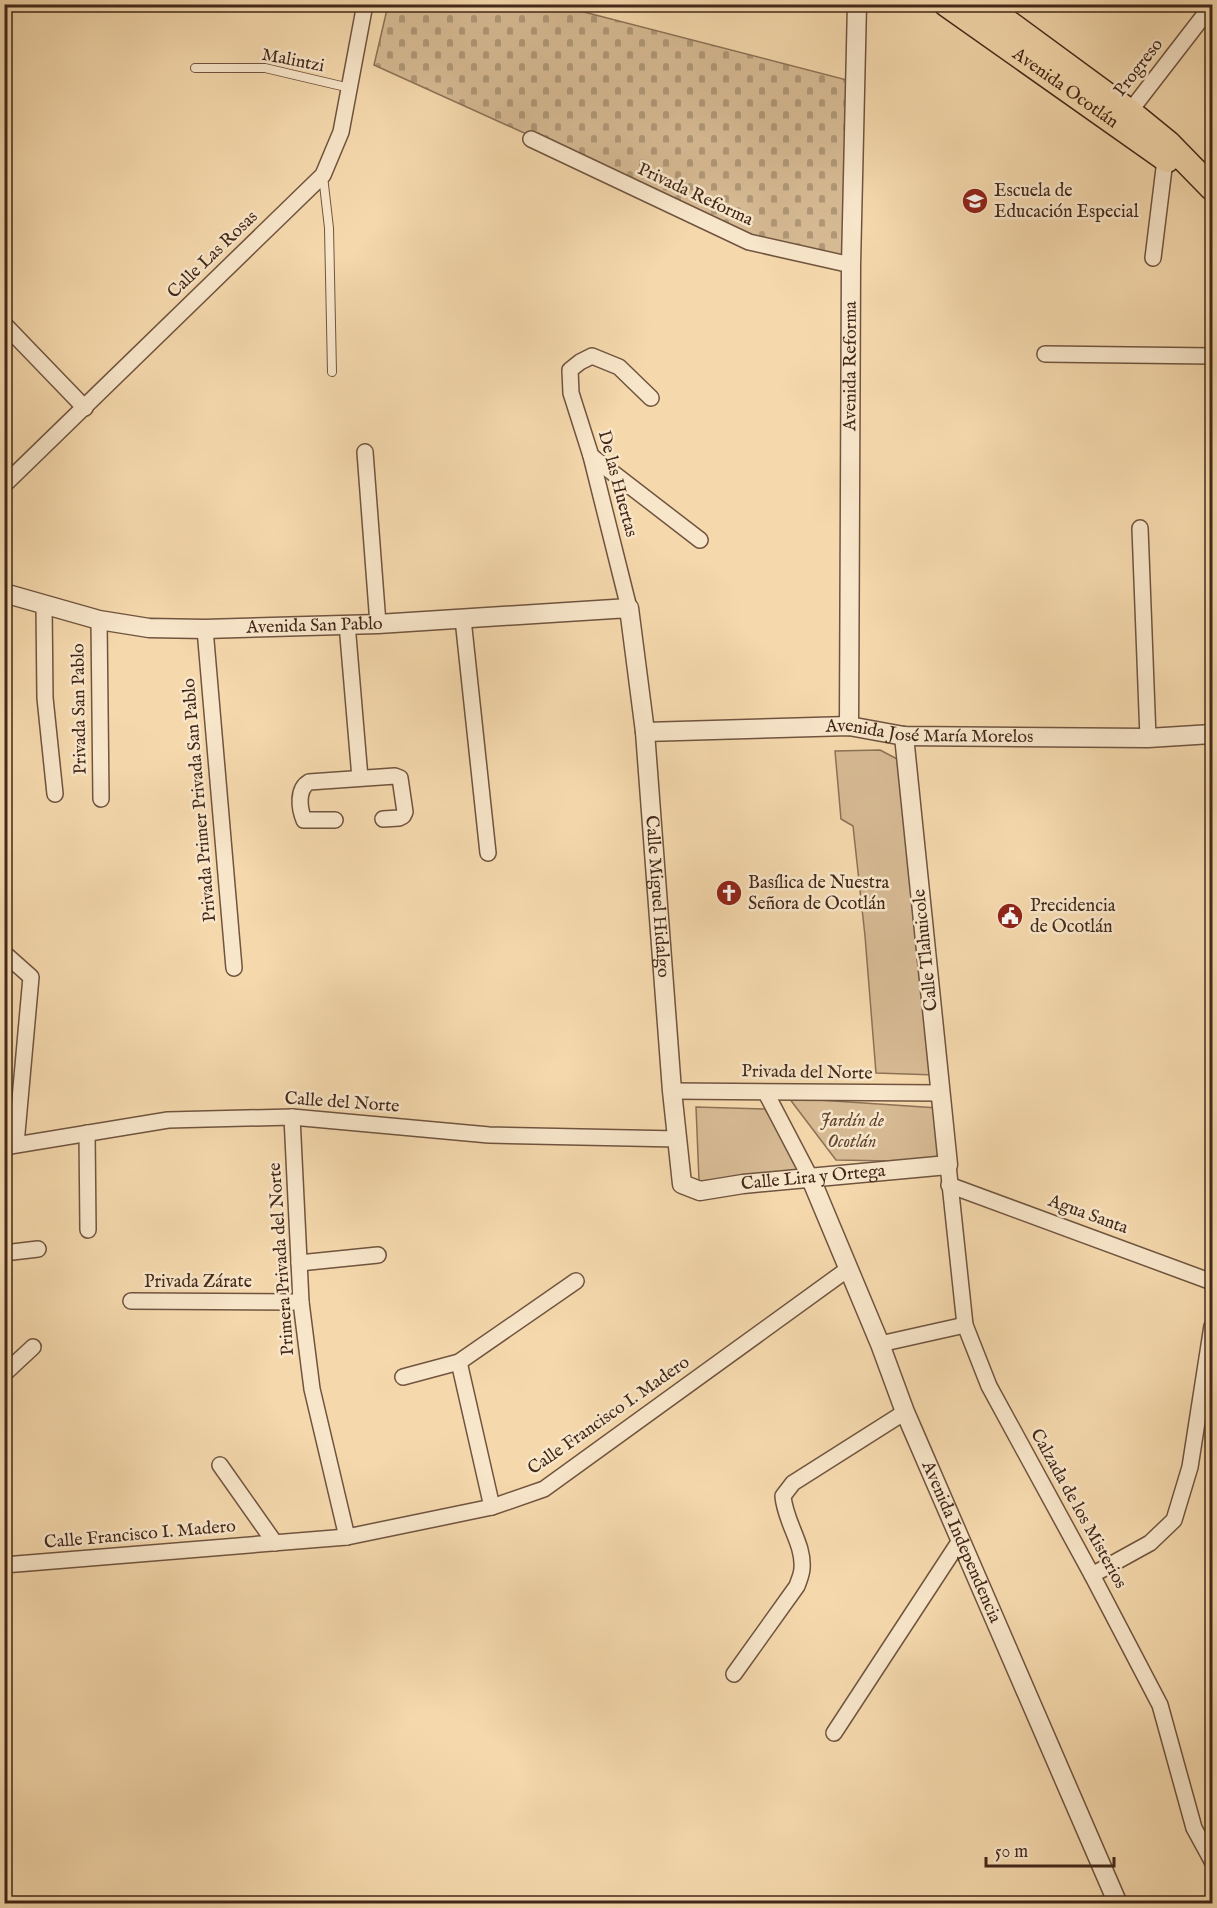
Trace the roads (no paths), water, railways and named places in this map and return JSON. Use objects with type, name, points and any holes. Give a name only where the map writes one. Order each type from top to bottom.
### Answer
[{"type":"main road","name":"Avenida Ocotlán","points":[[946,4],[1124,119]]},
{"type":"main road","name":"Avenida Ocotlán","points":[[983,4],[1212,188]]},
{"type":"street","name":"Calle Las Rosas","points":[[4,485],[323,175],[341,132],[365,4]]},
{"type":"street","name":"Avenida Reforma","points":[[849,726],[851,264],[857,4]]},
{"type":"street","name":"Progreso","points":[[1124,119],[1212,5]]},
{"type":"street","name":"Privada Reforma","points":[[531,139],[749,242],[851,264]]},
{"type":"street","points":[[1153,258],[1173,156]]},
{"type":"street","points":[[4,324],[85,408]]},
{"type":"street","points":[[1045,354],[1212,356]]},
{"type":"street","name":"De las Huertas","points":[[629,608],[591,456],[571,393],[570,370],[580,362],[592,357],[619,367],[651,398]]},
{"type":"street","points":[[365,452],[378,624]]},
{"type":"street","points":[[591,456],[700,540]]},
{"type":"street","points":[[1140,528],[1148,738]]},
{"type":"street","name":"Avenida San Pablo","points":[[4,593],[99,620],[149,628],[205,629],[378,624],[629,608]]},
{"type":"street","points":[[44,605],[45,699],[55,794]]},
{"type":"street","name":"Calle Miguel Hidalgo","points":[[629,608],[645,732],[672,1091],[678,1139],[678,1164],[682,1184]]},
{"type":"street","points":[[463,618],[488,853]]},
{"type":"street","name":"Privada San Pablo","points":[[99,620],[101,799]]},
{"type":"street","points":[[347,624],[360,778]]},
{"type":"street","name":"Privada Primer Privada San Pablo","points":[[205,629],[234,968]]},
{"type":"street","name":"Avenida José María Morelos","points":[[645,732],[849,726],[904,736],[1148,738],[1212,734]]},
{"type":"street","name":"Calle Tlahuicole","points":[[904,736],[948,1165]]},
{"type":"street","points":[[335,820],[304,820],[300,791],[303,786],[309,782],[395,776],[400,778],[404,816],[383,819]]},
{"type":"street","points":[[4,954],[31,977],[10,1145]]},
{"type":"street","name":"Privada del Norte","points":[[672,1091],[941,1093]]},
{"type":"street","points":[[766,1093],[788,1139],[811,1179]]},
{"type":"street","name":"Calle del Norte","points":[[10,1145],[168,1120],[292,1117],[489,1136],[678,1139]]},
{"type":"street","name":"Primera Privada del Norte","points":[[292,1117],[301,1302],[312,1389],[347,1537]]},
{"type":"street","points":[[87,1133],[88,1230]]},
{"type":"street","name":"Calle Lira y Ortega","points":[[682,1184],[700,1191],[743,1184],[948,1165]]},
{"type":"street","name":"Calzada de los Misterios","points":[[948,1165],[965,1326],[989,1386],[1160,1705],[1194,1828],[1212,1861]]},
{"type":"street","name":"Avenida Independencia","points":[[811,1179],[880,1344],[904,1412],[1118,1904]]},
{"type":"street","name":"Agua Santa","points":[[950,1185],[1212,1282]]},
{"type":"street","points":[[4,1253],[38,1249]]},
{"type":"street","points":[[299,1263],[378,1255]]},
{"type":"street","name":"Calle Francisco I. Madero","points":[[4,1565],[347,1537],[492,1507],[544,1489],[848,1269]]},
{"type":"street","points":[[403,1377],[459,1362],[576,1281]]},
{"type":"street","name":"Privada Zárate","points":[[131,1301],[301,1302]]},
{"type":"street","points":[[880,1344],[965,1326]]},
{"type":"street","points":[[1092,1575],[1150,1543],[1174,1520],[1190,1467],[1212,1326]]},
{"type":"street","points":[[4,1374],[33,1347]]},
{"type":"street","points":[[459,1362],[492,1507]]},
{"type":"street","points":[[734,1674],[797,1586],[802,1569],[801,1551],[784,1511],[783,1496],[793,1483],[904,1412]]},
{"type":"street","points":[[220,1465],[274,1543]]},
{"type":"street","points":[[834,1733],[961,1539]]},
{"type":"lane","name":"Malintzi","points":[[195,68],[265,68],[350,88]]},
{"type":"lane","points":[[323,175],[329,228],[332,372]]},
{"type":"place","name":"Escuela de Educación Especial","points":[[975,201]]},
{"type":"place","name":"Basílica de Nuestra Señora de Ocotlán","points":[[729,893]]},
{"type":"place","name":"Precidencia de Ocotlán","points":[[1010,916]]},
{"type":"park label","name":"Jardín de Ocotlán","points":[[852,1131]]}]
